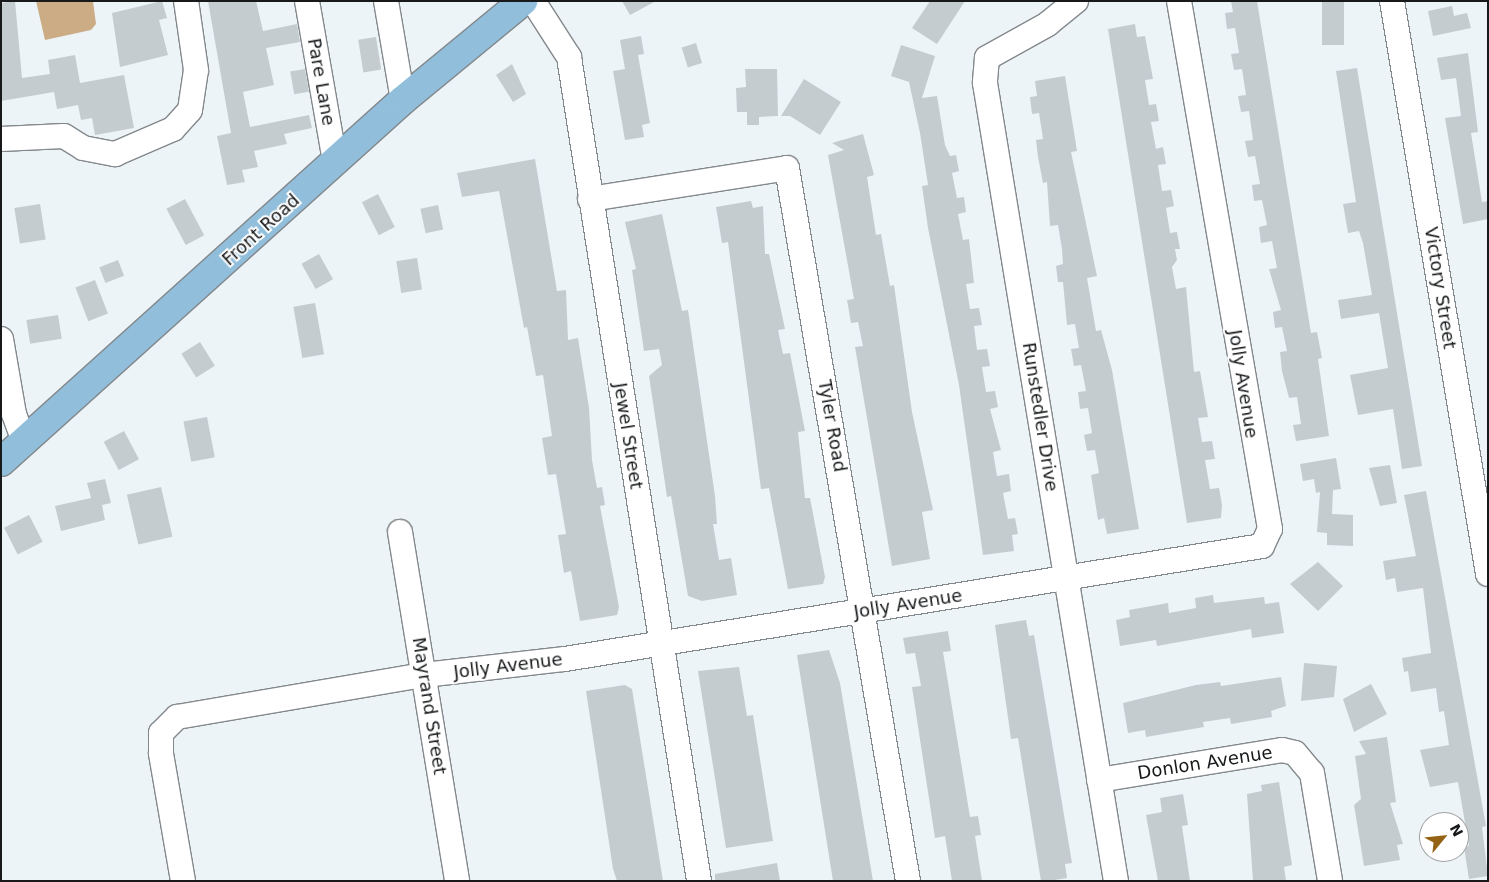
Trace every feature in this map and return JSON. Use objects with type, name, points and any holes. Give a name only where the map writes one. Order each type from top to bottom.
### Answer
[{"type":"main road","name":"Front Road","points":[[1,462],[402,100],[523,1]]},
{"type":"street","points":[[1,139],[64,136],[83,148],[115,154],[173,129],[190,110],[196,70],[186,1]]},
{"type":"street","name":"Pare Lane","points":[[307,1],[335,162]]},
{"type":"street","points":[[386,1],[402,100]]},
{"type":"street","name":"Jewel Street","points":[[534,1],[569,56],[590,198],[700,881]]},
{"type":"street","name":"Runstedler Drive","points":[[1076,1],[1048,24],[987,58],[985,83],[1116,881]]},
{"type":"street","name":"Jolly Avenue","points":[[183,881],[160,753],[161,733],[177,717],[424,675],[661,644],[1262,546],[1270,529],[1180,1]]},
{"type":"street","name":"Victory Street","points":[[1392,1],[1488,574]]},
{"type":"street","name":"Tyler Road","points":[[590,198],[787,168],[864,611],[908,881]]},
{"type":"street","points":[[1,339],[14,414],[24,441]]},
{"type":"street","name":"Mayrand Street","points":[[400,532],[457,881]]},
{"type":"street","name":"Donlon Avenue","points":[[1099,780],[1282,750],[1295,753],[1312,774],[1330,881]]},
{"type":"shaded area","points":[[36,1],[93,1],[96,24],[91,30],[45,40]]},
{"type":"building","points":[[15,1],[22,78],[50,74],[48,60],[75,55],[80,83],[124,75],[134,128],[95,135],[92,118],[81,120],[78,105],[57,109],[54,92],[1,101],[1,3]]},
{"type":"building","points":[[162,1],[167,18],[159,20],[168,55],[120,67],[112,13]]},
{"type":"building","points":[[208,1],[256,1],[263,31],[297,24],[300,42],[266,48],[274,85],[243,92],[250,127],[309,115],[312,128],[284,134],[287,144],[254,151],[258,167],[242,170],[245,182],[227,185],[217,136],[231,133]]},
{"type":"building","points":[[622,1],[656,1],[630,15]]},
{"type":"building","points":[[930,1],[965,1],[937,44],[912,28]]},
{"type":"building","points":[[1231,1],[1257,1],[1311,333],[1317,332],[1322,358],[1318,359],[1329,436],[1296,441],[1293,425],[1301,424],[1297,397],[1289,398],[1282,371],[1280,352],[1287,351],[1282,327],[1275,328],[1273,312],[1281,310],[1269,269],[1277,268],[1272,241],[1261,243],[1259,227],[1267,225],[1262,200],[1254,201],[1252,185],[1260,184],[1255,156],[1248,157],[1245,141],[1253,140],[1249,111],[1241,112],[1238,96],[1246,95],[1242,69],[1234,70],[1231,54],[1239,53],[1235,28],[1227,29],[1225,13],[1233,12]]},
{"type":"building","points":[[1322,1],[1344,1],[1344,45],[1322,45]]},
{"type":"building","points":[[1452,6],[1454,16],[1467,13],[1471,28],[1433,36],[1428,11]]},
{"type":"building","points":[[1135,24],[1137,37],[1145,36],[1153,79],[1145,80],[1149,105],[1156,104],[1159,121],[1151,122],[1156,149],[1163,147],[1166,164],[1158,165],[1162,191],[1171,190],[1174,206],[1166,208],[1170,233],[1177,232],[1180,249],[1175,249],[1177,260],[1172,267],[1176,289],[1186,287],[1194,372],[1200,371],[1208,417],[1198,418],[1202,442],[1212,441],[1215,459],[1205,460],[1210,489],[1219,488],[1222,505],[1221,518],[1187,523],[1108,29]]},
{"type":"building","points":[[641,36],[644,54],[638,55],[650,123],[642,125],[644,137],[625,140],[613,71],[625,69],[620,40]]},
{"type":"building","points":[[376,37],[381,70],[363,72],[358,40]]},
{"type":"building","points":[[696,43],[702,63],[688,67],[682,47]]},
{"type":"building","points":[[901,45],[935,56],[922,98],[937,96],[945,145],[950,156],[956,155],[959,171],[952,173],[957,198],[964,197],[966,212],[958,214],[963,240],[969,239],[974,283],[966,284],[970,309],[979,308],[982,325],[974,326],[977,350],[987,349],[990,366],[982,367],[986,392],[995,391],[998,407],[990,409],[1001,450],[993,452],[997,476],[1009,474],[1011,491],[1003,493],[1008,519],[1015,518],[1018,534],[1012,535],[1014,551],[983,555],[959,385],[928,228],[922,186],[928,185],[920,133],[909,82],[891,76]]},
{"type":"building","points":[[1468,53],[1478,132],[1471,133],[1482,202],[1488,201],[1488,219],[1463,224],[1445,118],[1461,116],[1456,78],[1441,80],[1437,58]]},
{"type":"building","points":[[512,64],[526,94],[513,102],[496,75]]},
{"type":"building","points":[[1357,68],[1422,466],[1402,469],[1393,409],[1358,415],[1350,375],[1388,368],[1379,313],[1341,319],[1338,300],[1372,295],[1363,243],[1359,231],[1348,233],[1343,204],[1356,202],[1336,71]]},
{"type":"building","points":[[305,69],[309,92],[294,94],[290,72]]},
{"type":"building","points":[[745,69],[777,69],[778,116],[759,117],[759,125],[747,125],[747,112],[737,112],[736,88],[746,87]]},
{"type":"building","points":[[1065,76],[1077,151],[1071,152],[1097,276],[1087,278],[1096,331],[1101,330],[1112,370],[1139,529],[1107,534],[1104,518],[1098,520],[1091,475],[1099,473],[1095,450],[1087,451],[1084,435],[1092,433],[1088,408],[1080,409],[1078,392],[1086,391],[1081,365],[1074,366],[1071,349],[1079,348],[1075,324],[1067,325],[1063,282],[1058,282],[1056,266],[1063,264],[1062,249],[1058,225],[1050,226],[1047,182],[1043,183],[1036,140],[1043,139],[1039,113],[1032,114],[1030,97],[1037,96],[1035,81]]},
{"type":"building","points":[[804,79],[841,102],[820,135],[790,116],[781,116]]},
{"type":"building","points":[[863,134],[874,175],[867,177],[876,235],[881,234],[890,286],[894,285],[912,412],[933,510],[922,512],[930,559],[892,566],[855,347],[863,346],[858,322],[851,323],[847,300],[854,299],[828,155],[844,150],[832,143]]},
{"type":"building","points":[[535,159],[557,291],[566,290],[568,340],[578,338],[589,408],[592,460],[597,488],[602,487],[605,505],[600,506],[619,607],[617,615],[580,621],[571,571],[564,573],[558,535],[566,534],[556,474],[548,475],[542,438],[552,436],[543,375],[536,376],[527,327],[524,328],[499,191],[462,197],[457,173]]},
{"type":"building","points":[[378,194],[395,227],[379,235],[362,202]]},
{"type":"building","points":[[185,199],[204,235],[186,245],[166,209]]},
{"type":"building","points":[[751,201],[753,208],[763,206],[765,254],[769,254],[785,329],[778,330],[783,354],[790,353],[805,431],[798,432],[805,498],[810,498],[825,577],[823,584],[788,589],[769,488],[761,489],[728,242],[722,243],[716,207]]},
{"type":"building","points":[[40,204],[46,240],[20,244],[14,208]]},
{"type":"building","points":[[438,205],[443,229],[426,233],[420,209]]},
{"type":"building","points":[[662,214],[682,311],[688,310],[715,496],[717,524],[713,524],[719,560],[731,558],[737,595],[702,601],[688,596],[671,496],[667,497],[649,376],[662,365],[659,349],[644,351],[632,270],[636,269],[625,222]]},
{"type":"building","points":[[319,254],[333,279],[316,289],[302,264]]},
{"type":"building","points":[[417,258],[422,290],[401,293],[396,261]]},
{"type":"building","points":[[118,260],[124,276],[105,283],[99,267]]},
{"type":"building","points":[[95,280],[108,314],[88,321],[75,288]]},
{"type":"building","points":[[315,303],[324,354],[302,358],[293,307]]},
{"type":"building","points":[[58,315],[62,339],[30,344],[26,320]]},
{"type":"building","points":[[200,342],[215,366],[196,377],[181,354]]},
{"type":"building","points":[[207,417],[215,457],[191,462],[183,422]]},
{"type":"building","points":[[124,431],[139,459],[119,470],[104,442]]},
{"type":"building","points":[[1336,458],[1341,489],[1333,490],[1332,514],[1353,515],[1353,546],[1327,545],[1327,533],[1317,532],[1320,492],[1316,493],[1314,479],[1303,481],[1300,464]]},
{"type":"building","points":[[1390,465],[1397,503],[1380,506],[1369,468]]},
{"type":"building","points":[[105,479],[111,503],[102,505],[105,520],[61,531],[55,506],[91,498],[87,483]]},
{"type":"building","points":[[161,487],[172,537],[138,545],[127,495]]},
{"type":"building","points":[[1426,491],[1486,826],[1482,827],[1488,876],[1469,879],[1466,862],[1469,862],[1469,812],[1463,812],[1458,782],[1430,787],[1420,750],[1449,745],[1444,711],[1439,712],[1436,688],[1411,692],[1408,671],[1404,672],[1402,658],[1431,653],[1423,588],[1397,592],[1395,578],[1386,580],[1383,561],[1416,556],[1404,495]]},
{"type":"building","points":[[29,515],[43,542],[18,554],[4,528]]},
{"type":"building","points":[[1318,562],[1343,586],[1318,611],[1290,584]]},
{"type":"building","points":[[1213,595],[1214,603],[1264,597],[1265,604],[1279,602],[1284,633],[1252,638],[1251,629],[1157,646],[1156,640],[1120,646],[1116,620],[1130,617],[1129,610],[1168,603],[1169,613],[1196,608],[1195,598]]},
{"type":"building","points":[[1026,620],[1029,636],[1034,635],[1072,863],[1065,864],[1067,878],[1048,881],[1041,881],[1018,738],[1011,739],[995,625]]},
{"type":"building","points":[[948,631],[951,651],[943,652],[970,817],[978,816],[981,835],[975,836],[982,881],[952,881],[945,836],[935,838],[912,687],[921,686],[915,653],[906,654],[903,638]]},
{"type":"building","points":[[829,650],[840,683],[873,881],[833,881],[797,655]]},
{"type":"building","points":[[1304,663],[1337,666],[1334,697],[1301,701]]},
{"type":"building","points":[[739,667],[747,716],[753,715],[773,841],[726,848],[698,671]]},
{"type":"building","points":[[1281,677],[1286,706],[1271,711],[1272,717],[1231,724],[1230,718],[1203,722],[1204,727],[1146,737],[1145,730],[1128,733],[1123,703],[1196,685],[1220,682],[1221,686]]},
{"type":"building","points":[[1371,684],[1387,714],[1354,732],[1343,699]]},
{"type":"building","points":[[625,685],[632,689],[663,881],[617,881],[613,869],[586,691]]},
{"type":"building","points":[[1387,737],[1396,802],[1390,803],[1403,844],[1397,845],[1400,860],[1364,866],[1354,805],[1361,799],[1355,756],[1366,754],[1359,741]]},
{"type":"building","points":[[1279,782],[1292,865],[1284,867],[1286,881],[1253,881],[1247,794],[1262,791],[1261,785]]},
{"type":"building","points":[[1183,794],[1188,825],[1182,826],[1190,881],[1158,881],[1146,815],[1162,812],[1160,798]]},
{"type":"building","points":[[777,863],[780,881],[715,881],[715,874]]}]
